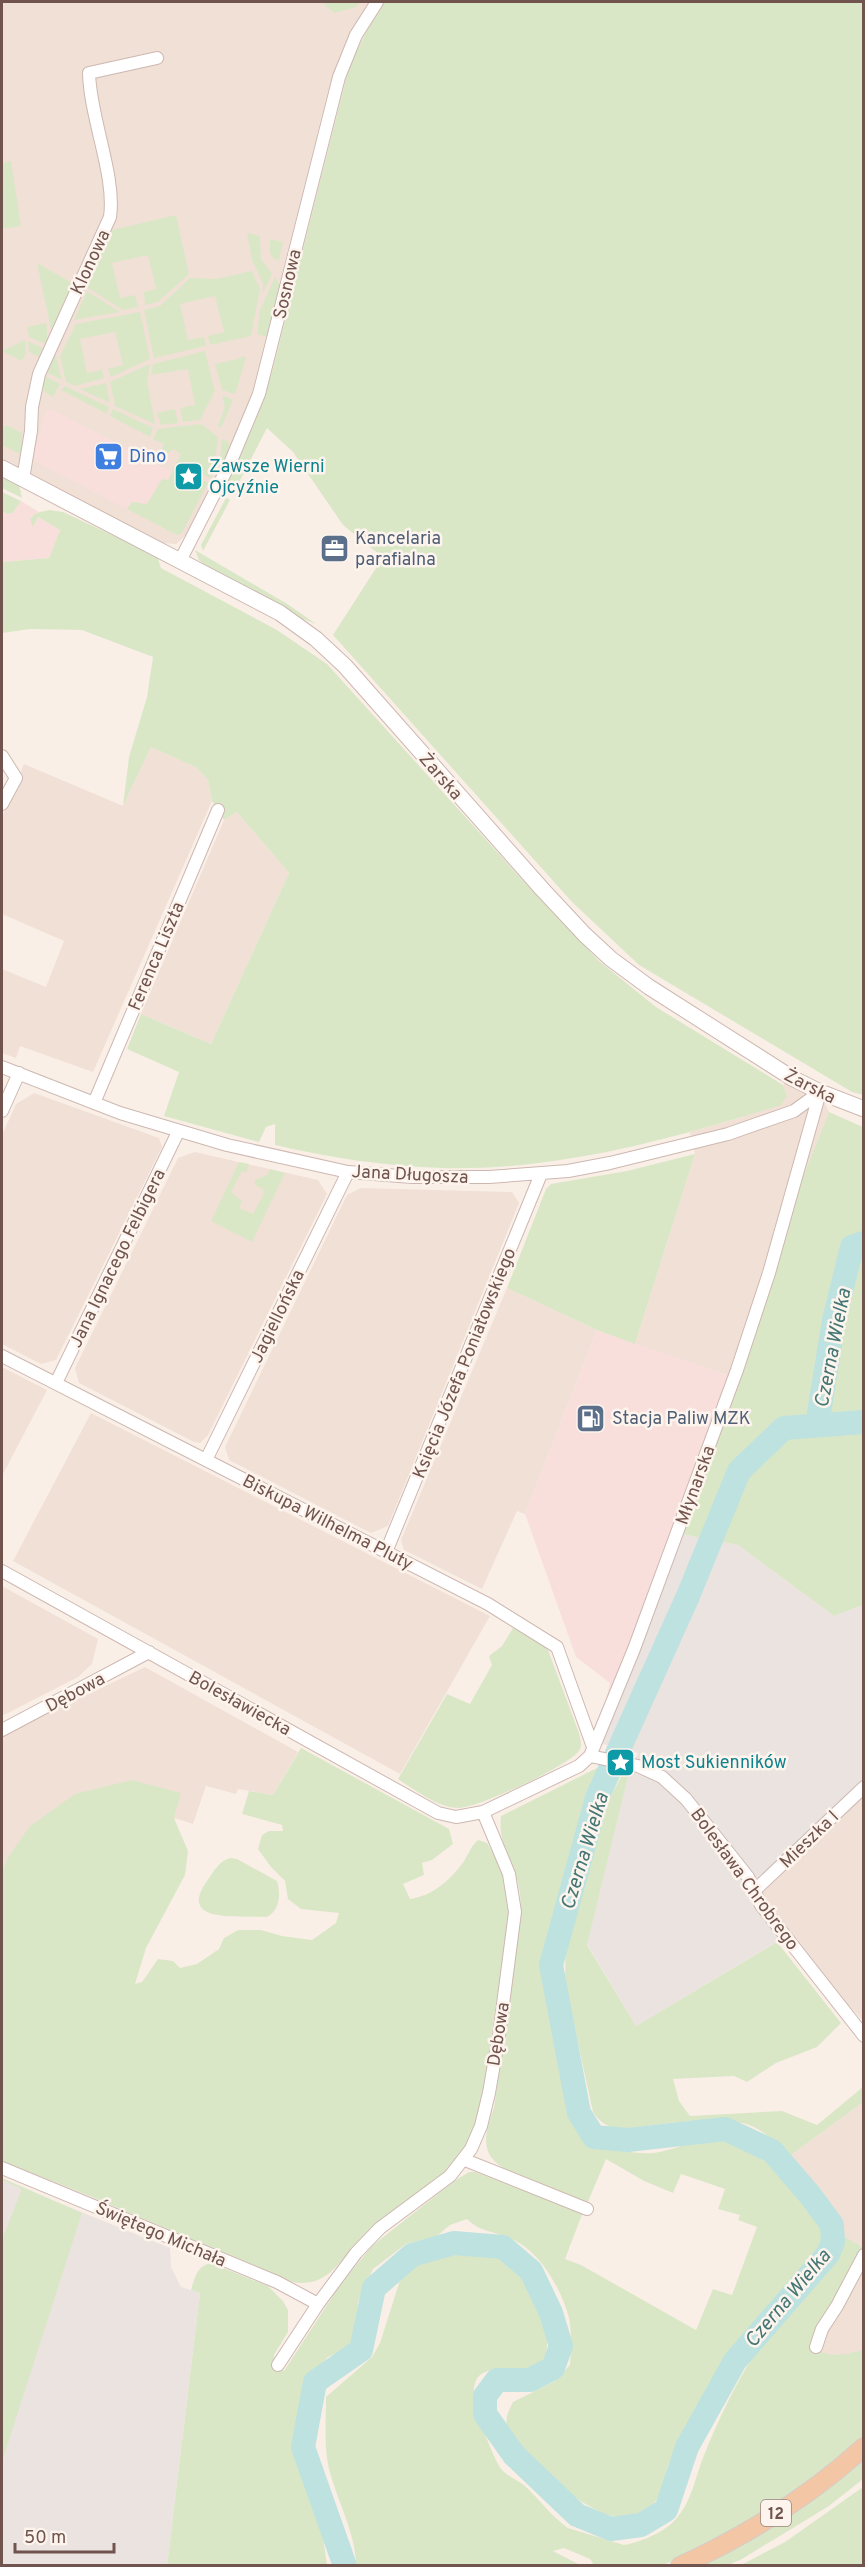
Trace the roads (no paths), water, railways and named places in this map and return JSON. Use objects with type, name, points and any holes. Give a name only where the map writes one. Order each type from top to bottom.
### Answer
[{"type":"main road","name":"12","points":[[680,2565],[774,2515],[812,2489],[864,2447]]},
{"type":"street","name":"Sosnowa","points":[[180,561],[231,461],[259,394],[339,77],[353,41],[377,2]]},
{"type":"street","name":"Klonowa","points":[[22,479],[39,374],[110,218],[111,198],[89,93],[89,73],[157,58]]},
{"type":"street","name":"Żarska","points":[[2,468],[287,617],[327,648],[542,889],[611,959],[649,987],[735,1043],[820,1092],[864,1109]]},
{"type":"street","points":[[2,756],[16,778],[2,804]]},
{"type":"street","name":"Ferenca Liszta","points":[[94,1103],[218,810]]},
{"type":"street","name":"Jana Długosza","points":[[2,1067],[94,1103],[178,1132],[227,1145],[348,1172],[442,1178],[541,1174],[610,1163],[728,1134],[795,1111],[820,1092]]},
{"type":"street","points":[[2,1111],[20,1073]]},
{"type":"street","name":"Młynarska","points":[[595,1754],[737,1370],[770,1273],[820,1092]]},
{"type":"street","name":"Jana Ignacego Felbigera","points":[[56,1383],[178,1132]]},
{"type":"street","name":"Jagiellońska","points":[[206,1460],[348,1172]]},
{"type":"street","name":"Księcia Józefa Poniatowskiego","points":[[386,1552],[541,1174]]},
{"type":"street","name":"Biskupa Wilhelma Pluty","points":[[2,1356],[488,1604],[556,1647],[595,1754]]},
{"type":"street","name":"Bolesławiecka","points":[[2,1571],[438,1813],[456,1817],[483,1812]]},
{"type":"street","name":"Dębowa","points":[[2,1730],[149,1652]]},
{"type":"street","points":[[483,1812],[572,1770],[595,1754]]},
{"type":"street","name":"Bolesława Chrobrego","points":[[595,1754],[638,1766],[662,1777],[686,1798],[745,1872],[761,1905],[864,2036]]},
{"type":"street","name":"Mieszka I","points":[[754,1891],[864,1787]]},
{"type":"street","name":"Dębowa","points":[[318,2304],[356,2253],[390,2221],[444,2182],[465,2160],[481,2126],[489,2093],[515,1912],[508,1874],[483,1812]]},
{"type":"street","points":[[465,2160],[587,2209]]},
{"type":"street","name":"Świętego Michała","points":[[2,2168],[277,2282],[318,2304]]},
{"type":"street","points":[[816,2347],[822,2329],[864,2255]]},
{"type":"street","points":[[278,2365],[318,2304]]},
{"type":"waterway","name":"Czerna Wielka","points":[[817,1425],[834,1320],[852,1247],[864,1243]]},
{"type":"waterway","name":"Czerna Wielka","points":[[345,2566],[303,2447],[315,2382],[361,2350],[374,2288],[412,2255],[454,2243],[503,2247],[531,2271],[551,2313],[561,2346],[553,2368],[530,2380],[497,2380],[485,2396],[485,2414],[514,2455],[577,2515],[611,2529],[641,2525],[666,2510],[687,2447],[735,2361],[828,2254],[833,2242],[832,2225],[810,2195],[772,2151],[725,2129],[628,2140],[594,2137],[579,2113],[551,1965],[597,1798],[688,1596],[739,1471],[784,1428],[864,1422]]},
{"type":"place","name":"Dino","points":[[108,456]]},
{"type":"place","name":"Zawsze Wierni Ojcyźnie","points":[[188,476]]},
{"type":"place","name":"Kancelaria parafialna","points":[[334,548]]},
{"type":"place","name":"Stacja Paliw MZK","points":[[591,1418]]},
{"type":"place","name":"Most Sukienników","points":[[620,1762]]}]
